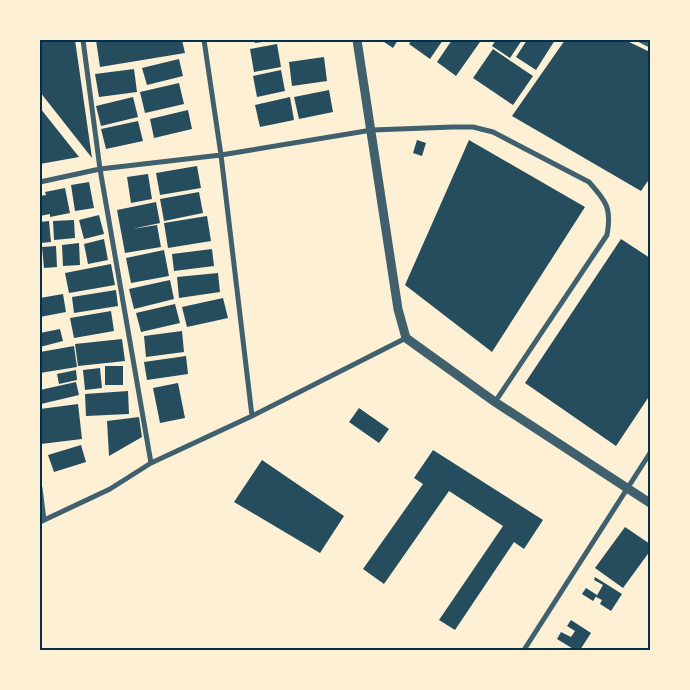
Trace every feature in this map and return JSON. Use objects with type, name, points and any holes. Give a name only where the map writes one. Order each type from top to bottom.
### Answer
[{"type":"street","points":[[83,40],[100,169],[151,463]]},
{"type":"street","points":[[204,40],[221,155],[252,416]]},
{"type":"street","points":[[357,40],[398,309],[406,338],[495,402],[650,504]]},
{"type":"street","points":[[640,40],[650,45]]},
{"type":"street","points":[[40,182],[100,169],[221,155],[372,130],[473,127],[494,132],[589,182],[608,207],[610,219],[607,235],[495,402]]},
{"type":"street","points":[[40,488],[42,521],[110,488],[151,463],[252,416],[406,338]]},
{"type":"street","points":[[524,650],[650,453]]},
{"type":"building","points":[[40,40],[75,40],[92,158],[40,92]]},
{"type":"building","points":[[96,40],[182,40],[185,53],[100,67]]},
{"type":"building","points":[[254,40],[270,40],[270,41],[255,43]]},
{"type":"building","points":[[381,40],[398,40],[393,48]]},
{"type":"building","points":[[412,40],[443,40],[430,59],[409,44]]},
{"type":"building","points":[[452,40],[477,40],[480,42],[456,76],[437,62]]},
{"type":"building","points":[[496,40],[522,40],[510,58],[492,46]]},
{"type":"building","points":[[527,40],[555,40],[536,70],[516,57]]},
{"type":"building","points":[[565,40],[625,40],[650,52],[650,178],[641,191],[512,116]]},
{"type":"building","points":[[277,44],[281,67],[254,72],[250,49]]},
{"type":"building","points":[[493,49],[533,76],[513,105],[473,78]]},
{"type":"building","points":[[324,57],[327,81],[292,86],[289,62]]},
{"type":"building","points":[[179,59],[183,76],[147,85],[142,68]]},
{"type":"building","points":[[134,69],[137,92],[99,97],[95,74]]},
{"type":"building","points":[[281,70],[285,91],[257,97],[253,76]]},
{"type":"building","points":[[179,83],[184,104],[145,113],[140,92]]},
{"type":"building","points":[[329,90],[333,112],[299,119],[294,97]]},
{"type":"building","points":[[133,97],[138,117],[101,126],[96,106]]},
{"type":"building","points":[[290,97],[294,120],[260,127],[255,105]]},
{"type":"building","points":[[40,108],[79,157],[40,164]]},
{"type":"building","points":[[188,110],[192,129],[154,138],[150,119]]},
{"type":"building","points":[[138,121],[143,141],[106,149],[101,129]]},
{"type":"building","points":[[417,140],[426,143],[422,156],[413,153]]},
{"type":"building","points":[[469,140],[585,207],[492,352],[405,285]]},
{"type":"building","points":[[197,166],[201,188],[160,195],[156,173]]},
{"type":"building","points":[[148,174],[152,199],[131,203],[127,177]]},
{"type":"building","points":[[89,182],[94,208],[75,211],[71,185]]},
{"type":"building","points":[[65,188],[70,213],[50,217],[50,214],[40,216],[40,196],[46,195],[45,192]]},
{"type":"building","points":[[199,192],[203,213],[164,221],[160,199]]},
{"type":"building","points":[[156,202],[160,223],[132,229],[157,225],[161,247],[125,253],[117,210]]},
{"type":"building","points":[[99,215],[104,234],[84,239],[79,220]]},
{"type":"building","points":[[207,216],[211,241],[168,248],[164,223]]},
{"type":"building","points":[[74,220],[75,238],[54,240],[53,221]]},
{"type":"building","points":[[49,221],[51,242],[40,243],[40,222]]},
{"type":"building","points":[[104,239],[108,260],[88,264],[84,244]]},
{"type":"building","points":[[621,239],[650,258],[650,395],[616,446],[525,383]]},
{"type":"building","points":[[79,243],[80,265],[63,266],[62,245]]},
{"type":"building","points":[[56,246],[57,267],[44,268],[42,247]]},
{"type":"building","points":[[212,249],[214,266],[174,271],[172,254]]},
{"type":"building","points":[[164,250],[169,276],[131,283],[126,258]]},
{"type":"building","points":[[111,264],[115,285],[69,293],[65,273]]},
{"type":"building","points":[[218,273],[220,292],[179,298],[177,277]]},
{"type":"building","points":[[170,280],[174,299],[134,309],[129,289]]},
{"type":"building","points":[[116,290],[118,306],[74,313],[72,297]]},
{"type":"building","points":[[63,294],[66,312],[40,317],[40,298]]},
{"type":"building","points":[[223,298],[228,318],[187,327],[182,307]]},
{"type":"building","points":[[175,304],[180,323],[141,332],[136,313]]},
{"type":"building","points":[[111,311],[114,331],[74,338],[70,318]]},
{"type":"building","points":[[60,329],[63,341],[40,347],[40,333]]},
{"type":"building","points":[[182,331],[184,352],[146,357],[144,336]]},
{"type":"building","points":[[122,339],[125,361],[78,366],[75,344]]},
{"type":"building","points":[[74,346],[77,367],[40,373],[40,352]]},
{"type":"building","points":[[186,356],[188,374],[147,380],[144,362]]},
{"type":"building","points":[[105,366],[123,366],[123,385],[105,385]]},
{"type":"building","points":[[100,368],[102,388],[85,390],[83,370]]},
{"type":"building","points":[[76,370],[77,380],[59,384],[57,374]]},
{"type":"building","points":[[76,382],[79,395],[41,404],[40,390]]},
{"type":"building","points":[[178,383],[185,418],[160,423],[153,388]]},
{"type":"building","points":[[128,391],[129,414],[86,416],[85,394]]},
{"type":"building","points":[[78,404],[82,439],[41,444],[40,409]]},
{"type":"building","points":[[359,408],[389,429],[379,443],[349,422]]},
{"type":"building","points":[[139,417],[142,437],[109,456],[107,421]]},
{"type":"building","points":[[81,445],[86,462],[54,472],[48,455]]},
{"type":"building","points":[[433,450],[543,520],[524,549],[514,542],[455,630],[439,620],[503,526],[449,491],[384,584],[363,569],[423,484],[414,478]]},
{"type":"building","points":[[262,460],[344,516],[320,553],[234,502]]},
{"type":"building","points":[[625,527],[650,544],[650,551],[623,588],[595,568]]},
{"type":"building","points":[[595,577],[622,594],[611,611],[600,604],[602,600],[596,597],[603,585],[594,580]]},
{"type":"building","points":[[586,588],[597,595],[593,601],[582,594]]},
{"type":"building","points":[[571,620],[591,633],[580,650],[575,650],[557,639],[561,632],[571,637],[575,631],[567,626]]}]
